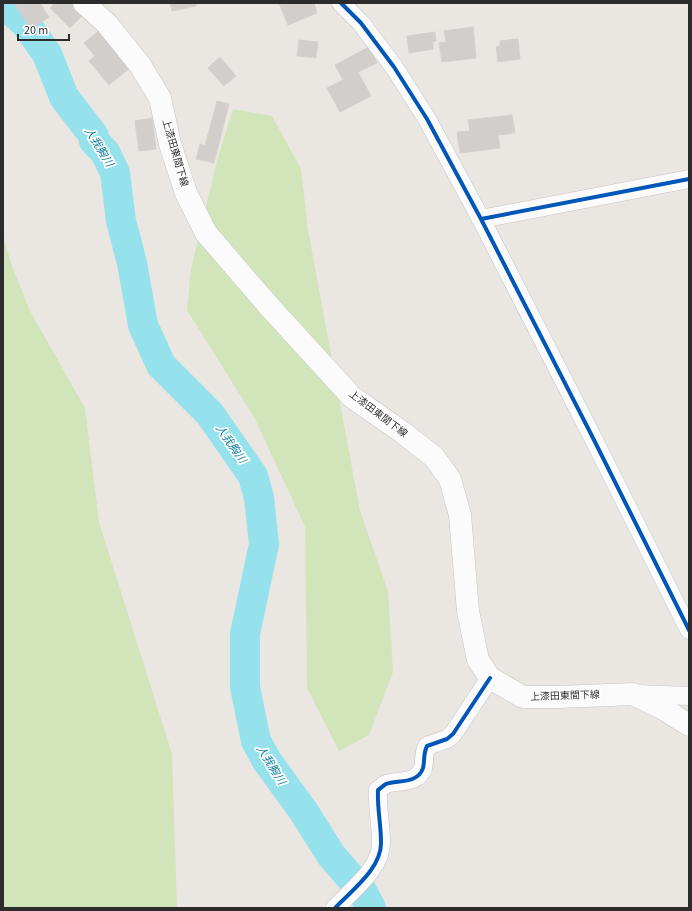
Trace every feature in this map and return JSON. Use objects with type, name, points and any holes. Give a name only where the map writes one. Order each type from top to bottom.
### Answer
[{"type":"main road","name":"上漆田東間下線","points":[[84,3],[107,24],[136,60],[160,98],[170,144],[186,193],[206,233],[267,304],[352,397],[402,432],[434,457],[450,479],[460,515],[470,618],[478,660],[490,678],[523,697],[633,694],[662,708],[689,725]]},
{"type":"street","points":[[341,3],[361,23],[394,67],[428,120],[481,218],[689,630]]},
{"type":"street","points":[[481,218],[689,179]]},
{"type":"street","points":[[335,908],[368,874],[381,853],[377,800],[378,790],[386,784],[410,780],[418,776],[423,769],[423,753],[427,746],[447,739],[453,734],[490,678]]},
{"type":"street","points":[[633,694],[689,696]]},
{"type":"green space","points":[[233,109],[272,116],[301,169],[308,230],[360,511],[388,591],[393,672],[369,735],[339,751],[307,688],[305,527],[255,419],[187,310],[191,269],[217,161]]},
{"type":"green space","points":[[3,236],[12,266],[30,311],[85,408],[99,522],[172,754],[177,908],[3,908]]},
{"type":"building","points":[[14,3],[40,3],[49,17],[31,29]]},
{"type":"building","points":[[55,3],[76,3],[86,12],[70,28],[50,8]]},
{"type":"building","points":[[170,3],[196,3],[196,6],[172,11]]},
{"type":"building","points":[[279,3],[314,3],[317,13],[288,25]]},
{"type":"building","points":[[473,27],[476,58],[442,62],[439,43],[446,42],[444,31]]},
{"type":"building","points":[[101,29],[131,67],[109,85],[89,61],[95,56],[84,43]]},
{"type":"building","points":[[435,32],[436,41],[433,42],[433,49],[409,53],[407,36]]},
{"type":"building","points":[[518,39],[520,59],[498,62],[496,47],[500,46],[500,41]]},
{"type":"building","points":[[299,40],[318,42],[316,58],[297,56]]},
{"type":"building","points":[[369,47],[377,63],[358,72],[371,96],[340,112],[327,88],[343,80],[335,65]]},
{"type":"building","points":[[220,57],[236,76],[224,86],[208,68]]},
{"type":"building","points":[[217,101],[229,104],[214,163],[196,159],[200,144],[205,146]]},
{"type":"building","points":[[512,115],[515,133],[498,135],[500,148],[460,153],[457,132],[470,131],[468,120]]},
{"type":"building","points":[[152,118],[156,149],[139,151],[135,121]]},
{"type":"waterway","name":"人我胸川","points":[[3,3],[26,24],[47,54],[64,97],[94,136],[94,141],[105,152],[115,173],[121,221],[132,263],[143,325],[161,365],[210,414],[253,476],[259,498],[264,544],[245,634],[245,687],[256,741],[267,761],[304,812],[331,855],[362,891],[371,908]]},
{"type":"cycle path","points":[[341,3],[361,23],[394,67],[427,119],[481,219],[689,630]]},
{"type":"cycle path","points":[[481,219],[689,179]]},
{"type":"cycle path","points":[[335,908],[365,878],[377,861],[381,842],[378,790],[386,784],[417,777],[423,768],[427,746],[447,739],[453,734],[490,678]]}]
